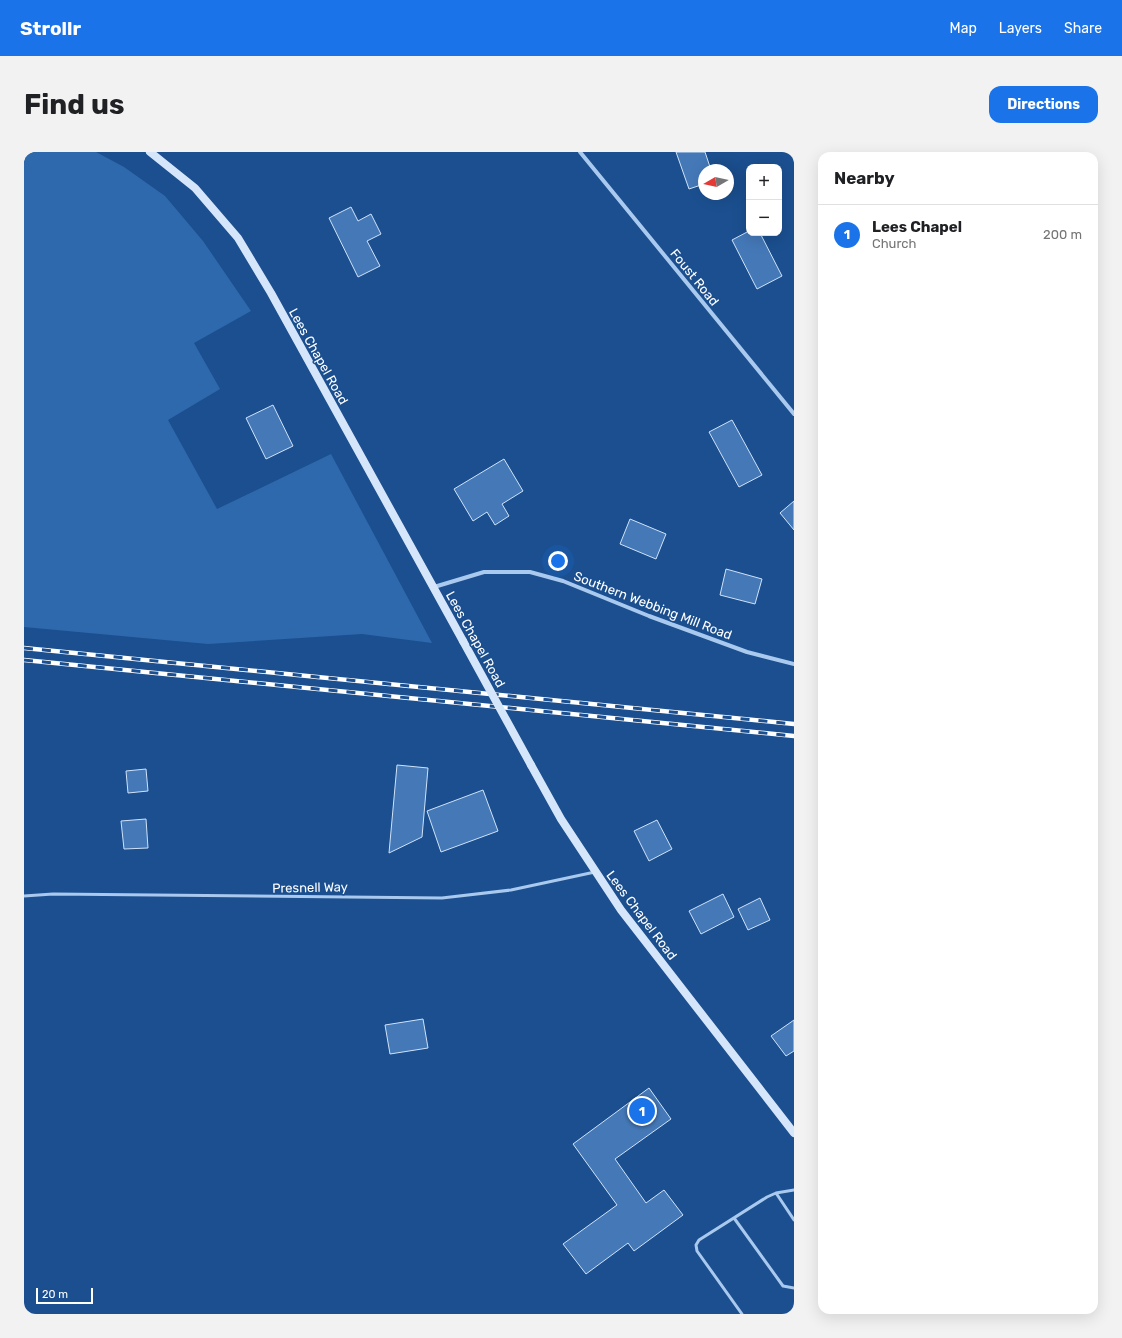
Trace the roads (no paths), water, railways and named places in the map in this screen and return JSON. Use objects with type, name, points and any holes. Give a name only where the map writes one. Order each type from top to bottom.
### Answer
[{"type":"main road","name":"Lees Chapel Road","points":[[150,152],[195,188],[238,238],[271,293],[561,819],[621,910],[794,1132]]},
{"type":"street","name":"Foust Road","points":[[580,152],[794,414]]},
{"type":"street","name":"Southern Webbing Mill Road","points":[[434,587],[484,572],[530,572],[563,580],[649,616],[747,652],[794,664]]},
{"type":"lane","name":"Presnell Way","points":[[24,896],[53,894],[442,898],[511,890],[595,872]]},
{"type":"lane","points":[[742,1314],[697,1252],[696,1245],[699,1240],[776,1193],[794,1190]]},
{"type":"lane","points":[[776,1193],[794,1220]]},
{"type":"lane","points":[[734,1218],[783,1286],[794,1288]]},
{"type":"railway","points":[[24,648],[794,724]]},
{"type":"railway","points":[[24,660],[794,736]]},
{"type":"place","name":"Lees Chapel","points":[[642,1111]]}]
